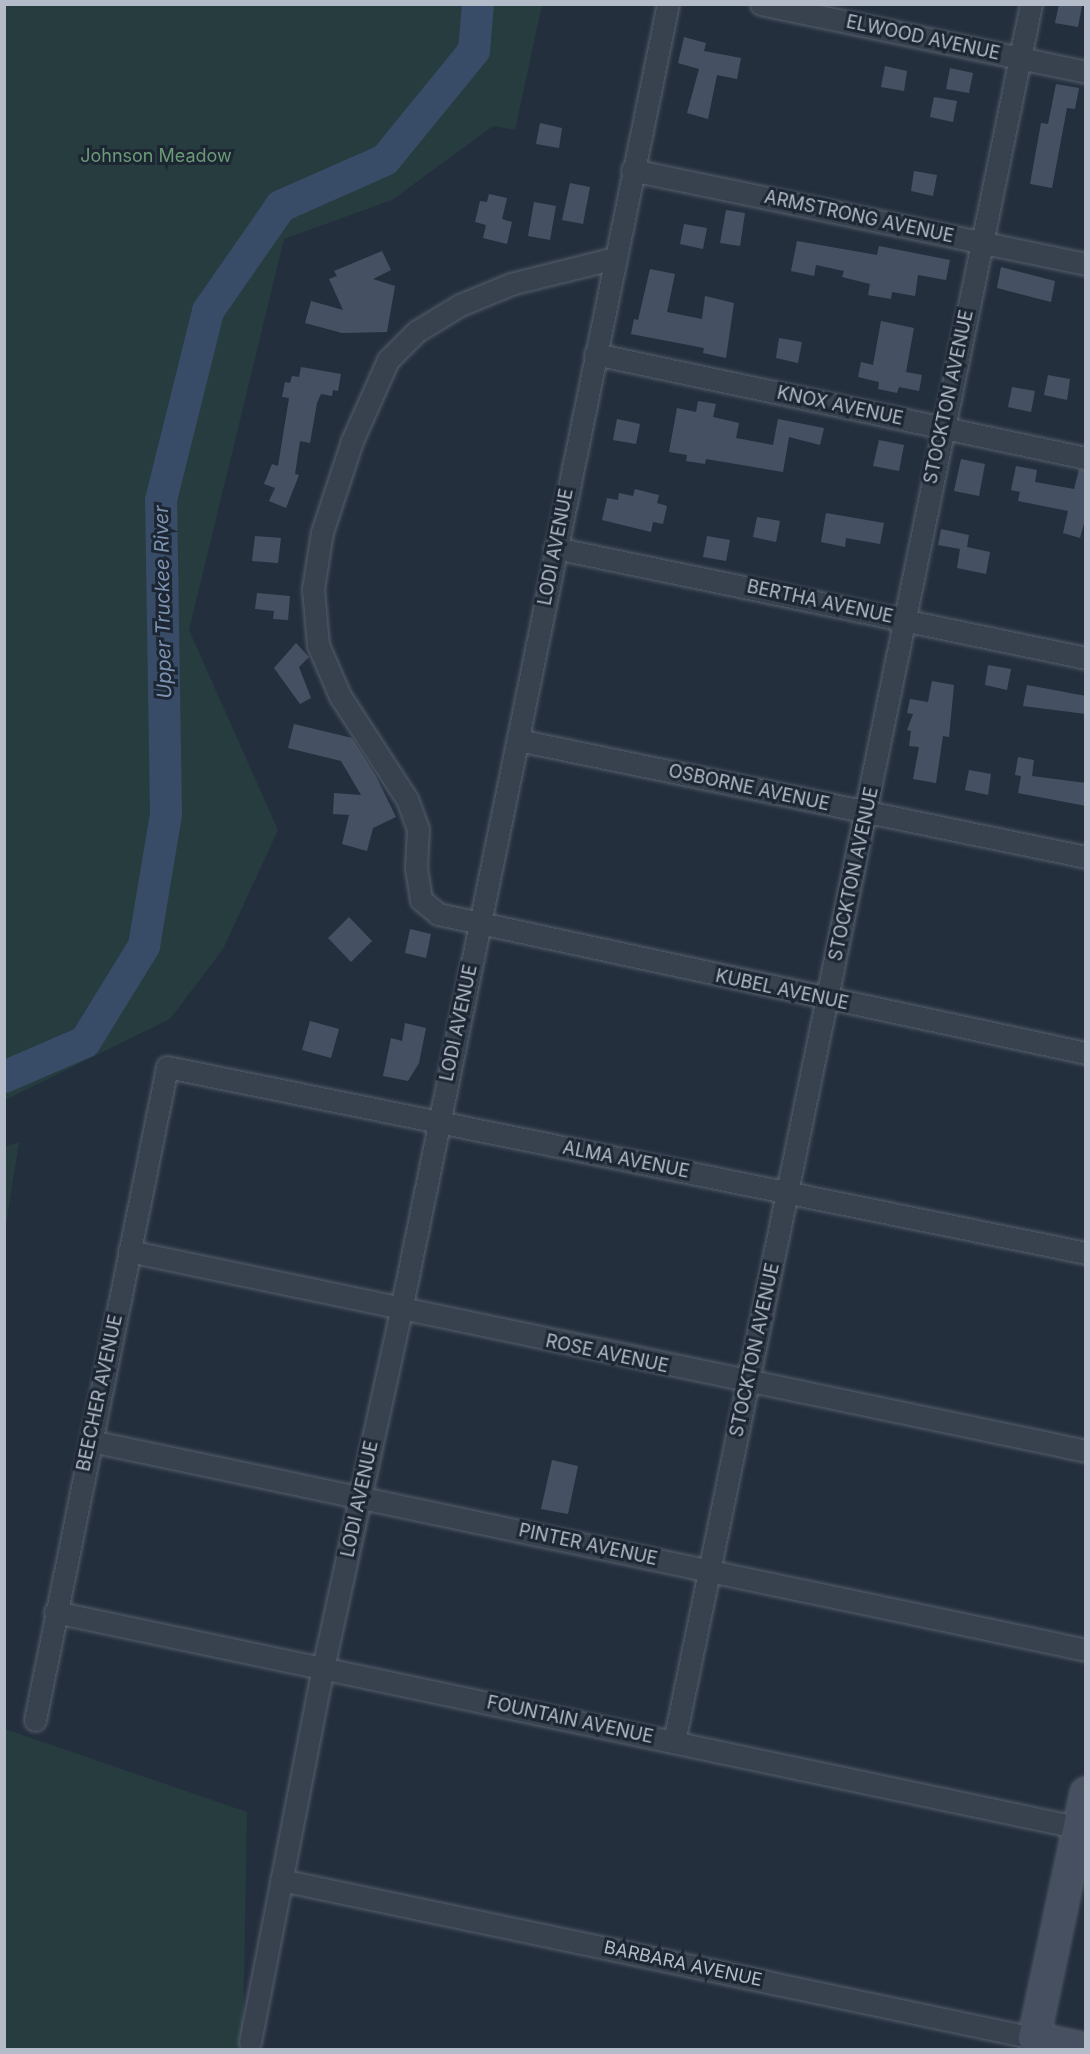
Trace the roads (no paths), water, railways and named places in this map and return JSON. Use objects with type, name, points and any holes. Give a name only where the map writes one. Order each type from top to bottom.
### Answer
[{"type":"street","name":"LODI AVENUE","points":[[250,2042],[322,1668],[401,1310],[632,170],[668,4]]},
{"type":"street","name":"ELWOOD AVENUE","points":[[761,4],[1086,72]]},
{"type":"street","name":"STOCKTON AVENUE","points":[[674,1742],[866,813],[942,427],[1031,4]]},
{"type":"street","name":"ARMSTRONG AVENUE","points":[[632,170],[1086,264]]},
{"type":"street","name":"KUBEL AVENUE","points":[[615,258],[511,284],[460,305],[417,331],[388,360],[352,441],[322,532],[313,589],[318,645],[340,696],[407,799],[418,829],[416,868],[421,900],[438,914],[827,1000],[1086,1053]]},
{"type":"street","name":"KNOX AVENUE","points":[[595,354],[1086,458]]},
{"type":"street","name":"BERTHA AVENUE","points":[[555,548],[1086,658]]},
{"type":"street","name":"OSBORNE AVENUE","points":[[518,740],[866,813],[1086,856]]},
{"type":"street","name":"ALMA AVENUE","points":[[167,1067],[1086,1252]]},
{"type":"street","name":"BEECHER AVENUE","points":[[35,1720],[167,1067]]},
{"type":"street","name":"ROSE AVENUE","points":[[129,1251],[748,1384],[1086,1451]]},
{"type":"street","name":"PINTER AVENUE","points":[[91,1441],[1086,1650]]},
{"type":"street","name":"FOUNTAIN AVENUE","points":[[55,1612],[1082,1829]]},
{"type":"street","points":[[1033,2044],[1082,1829],[1086,1793]]},
{"type":"street","name":"BARBARA AVENUE","points":[[281,1880],[1033,2044],[1086,2049]]},
{"type":"waterway","name":"Upper Truckee River","points":[[4,1077],[85,1042],[144,946],[166,814],[161,500],[208,311],[281,206],[385,160],[474,51],[478,4]]},
{"type":"park label","name":"Johnson Meadow","points":[[156,156]]}]
